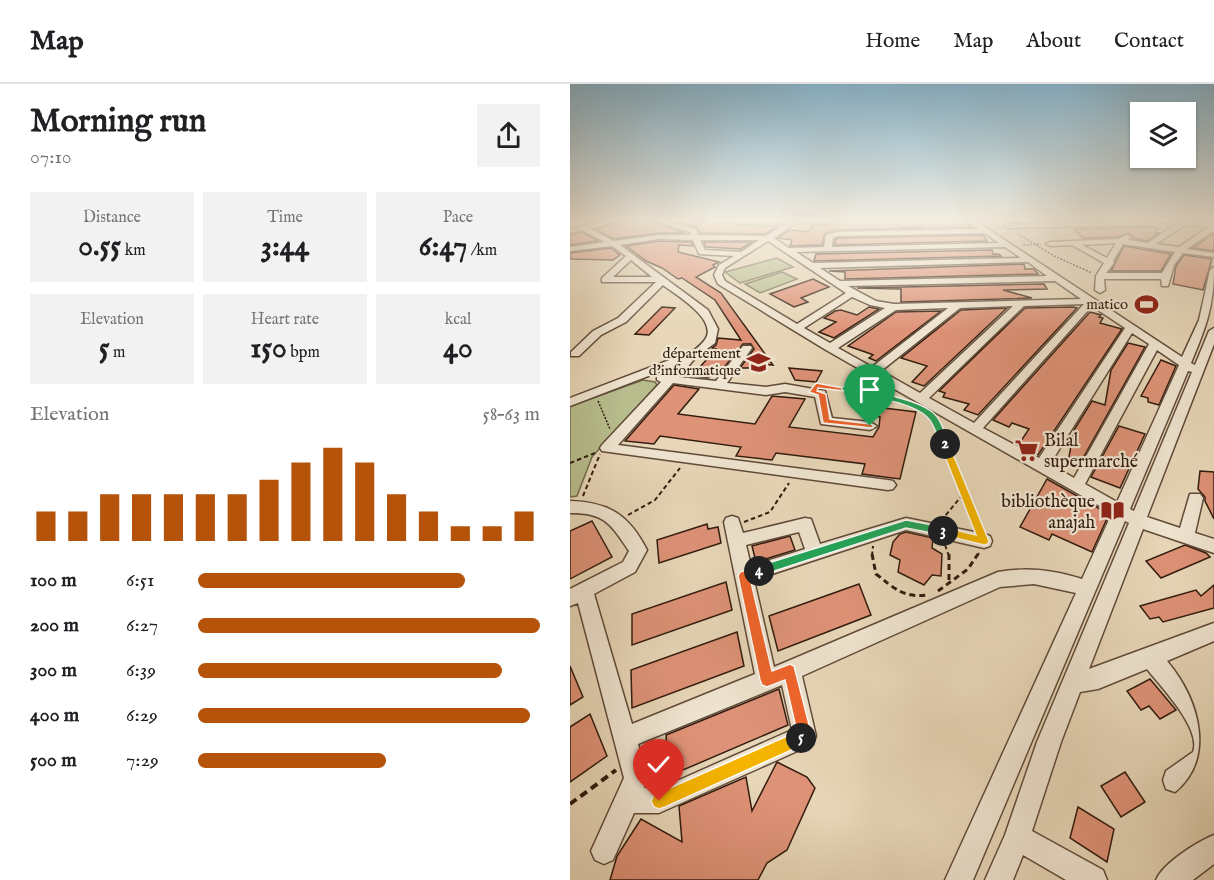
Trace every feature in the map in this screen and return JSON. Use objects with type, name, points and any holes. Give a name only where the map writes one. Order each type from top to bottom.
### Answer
[{"type":"street","points":[[629,258],[604,280],[664,279]]},
{"type":"street","points":[[611,443],[691,356],[711,341],[713,329],[705,312],[664,279],[632,258]]},
{"type":"street","points":[[736,258],[722,267],[718,278],[830,348],[1139,521],[1214,546]]},
{"type":"street","points":[[799,258],[852,293],[873,303],[894,307],[1092,301]]},
{"type":"street","points":[[1025,258],[1191,367]]},
{"type":"street","points":[[1101,258],[1110,263]]},
{"type":"street","points":[[1100,290],[1100,276],[1112,258]]},
{"type":"street","points":[[1100,276],[1165,280],[1176,258]]},
{"type":"street","points":[[811,266],[1028,260]]},
{"type":"street","points":[[999,880],[1017,837],[1049,742],[1139,521],[1191,367],[1204,320],[1214,270]]},
{"type":"street","points":[[840,284],[1056,278]]},
{"type":"street","points":[[575,354],[597,333],[622,320],[664,279]]},
{"type":"street","points":[[797,328],[852,293]]},
{"type":"street","points":[[976,428],[1092,301]]},
{"type":"street","points":[[922,398],[1022,303]]},
{"type":"street","points":[[874,371],[959,304]]},
{"type":"street","points":[[830,348],[894,307]]},
{"type":"street","points":[[1041,466],[1131,327]]},
{"type":"street","points":[[959,880],[1122,511],[1191,367],[1214,331]]},
{"type":"street","points":[[1077,485],[1155,344]]},
{"type":"street","points":[[719,385],[747,348]]},
{"type":"street","points":[[570,402],[691,356]]},
{"type":"street","points":[[640,376],[766,391],[785,388],[813,392],[822,394],[826,421],[870,426]]},
{"type":"street","points":[[611,443],[687,458],[888,485]]},
{"type":"street","points":[[1186,538],[1195,498]]},
{"type":"street","points":[[574,507],[602,508],[612,514],[638,550],[629,567],[577,595],[636,777],[604,851]]},
{"type":"street","points":[[767,680],[734,530],[805,524],[815,553]]},
{"type":"street","points":[[744,576],[906,524],[984,541]]},
{"type":"street","points":[[628,748],[767,680],[998,580],[1026,574],[1054,578],[1088,589]]},
{"type":"street","points":[[1074,682],[1098,678],[1214,632]]},
{"type":"street","points":[[1150,657],[1197,718],[1208,742],[1206,753],[1200,761],[1175,780]]},
{"type":"street","points":[[626,800],[659,801],[805,736],[790,671]]},
{"type":"street","points":[[1017,837],[1093,880]]},
{"type":"street","points":[[1170,880],[1214,848]]},
{"type":"path","points":[[813,392],[816,385],[845,389],[911,405]]},
{"type":"path","points":[[594,393],[611,443]]},
{"type":"path","points":[[874,534],[872,557],[876,574],[898,591],[913,597],[933,595],[955,580],[968,569],[984,541],[935,421],[929,413]]},
{"type":"path","points":[[570,463],[611,443]]},
{"type":"path","points":[[574,507],[599,455],[611,443]]},
{"type":"path","points":[[617,521],[655,500],[687,458]]},
{"type":"path","points":[[734,530],[770,513],[796,473]]},
{"type":"path","points":[[570,804],[628,748]]},
{"type":"green space","points":[[776,258],[793,267],[740,283],[725,272]]},
{"type":"green space","points":[[782,272],[797,279],[760,293],[745,284]]},
{"type":"green space","points":[[643,380],[655,382],[657,385],[592,457],[577,496],[570,497],[570,406]]},
{"type":"building","points":[[570,258],[616,258],[613,260]]},
{"type":"building","points":[[642,258],[703,258],[719,262],[713,265],[715,267],[696,277],[721,293],[773,365],[761,364],[758,368],[740,368],[754,349],[751,344],[743,344],[722,370],[717,369],[708,378],[692,376],[716,349],[712,348],[716,345],[718,338],[741,340],[715,300],[682,278],[678,279]]},
{"type":"building","points":[[815,258],[921,258],[814,261]]},
{"type":"building","points":[[1118,258],[1169,258],[1161,271],[1111,271]]},
{"type":"building","points":[[1182,258],[1212,259],[1203,290],[1173,284],[1176,266]]},
{"type":"building","points":[[1024,264],[1025,269],[1034,269],[1038,274],[845,279],[845,272],[829,271]]},
{"type":"building","points":[[813,279],[829,287],[801,298],[808,302],[794,307],[770,294]]},
{"type":"building","points":[[1044,284],[1047,289],[1003,290],[1032,298],[901,302],[901,289],[857,288]]},
{"type":"building","points":[[662,307],[675,308],[649,335],[635,334]]},
{"type":"building","points":[[869,307],[879,309],[834,338],[819,332],[836,322],[824,318],[835,311],[841,310],[857,315]]},
{"type":"building","points":[[1007,308],[924,386],[912,382],[927,366],[901,358],[961,310]]},
{"type":"building","points":[[1025,308],[1077,308],[978,415],[964,410],[969,404],[943,397],[945,393],[939,391]]},
{"type":"building","points":[[941,311],[876,361],[869,358],[873,355],[848,346],[896,312]]},
{"type":"building","points":[[1090,312],[1101,315],[1099,317],[1103,318],[1100,323],[1122,329],[1038,455],[1035,453],[1037,451],[1019,444],[1029,429],[1012,423],[1009,427],[993,420]]},
{"type":"building","points":[[1128,343],[1145,347],[1078,467],[1068,462],[1074,430],[1092,401],[1105,405],[1111,370]]},
{"type":"building","points":[[1161,360],[1176,366],[1159,405],[1148,402],[1148,398],[1141,396]]},
{"type":"building","points":[[789,368],[822,371],[816,382],[795,380]]},
{"type":"building","points":[[674,385],[699,389],[678,414],[755,424],[772,396],[805,399],[789,427],[873,437],[879,427],[880,417],[872,416],[876,407],[916,412],[900,479],[862,474],[865,464],[776,453],[772,460],[736,456],[741,447],[660,436],[654,444],[625,441]]},
{"type":"building","points":[[1119,426],[1145,434],[1120,488],[1091,477]]},
{"type":"building","points":[[1200,471],[1214,472],[1214,519],[1205,497],[1198,489]]},
{"type":"building","points":[[1047,479],[1109,514],[1092,552],[1052,534],[1049,540],[1020,527]]},
{"type":"building","points":[[592,521],[612,557],[570,579],[570,531]]},
{"type":"building","points":[[707,524],[708,529],[718,527],[721,543],[659,563],[657,540]]},
{"type":"building","points":[[906,532],[933,538],[932,548],[942,554],[941,576],[932,575],[924,585],[898,572],[900,560],[890,555],[893,542],[900,534]]},
{"type":"building","points":[[790,536],[795,550],[756,562],[752,546]]},
{"type":"building","points":[[1185,545],[1206,553],[1210,557],[1161,578],[1146,561]]},
{"type":"building","points":[[726,582],[732,610],[632,645],[632,614]]},
{"type":"building","points":[[859,584],[871,615],[778,651],[769,616]]},
{"type":"building","points":[[1214,585],[1214,608],[1163,622],[1159,617],[1150,619],[1140,606],[1196,590],[1201,596]]},
{"type":"building","points":[[737,632],[744,666],[632,708],[631,670]]},
{"type":"building","points":[[570,666],[583,697],[570,705]]},
{"type":"building","points":[[1150,679],[1176,710],[1160,719],[1149,706],[1141,710],[1127,691]]},
{"type":"building","points":[[779,689],[788,725],[669,776],[666,735]]},
{"type":"building","points":[[590,714],[607,756],[570,782],[570,727]]},
{"type":"building","points":[[777,762],[807,777],[815,788],[787,850],[767,863],[758,880],[610,880],[617,856],[641,819],[682,842],[679,806],[746,777],[752,811]]},
{"type":"building","points":[[1125,772],[1145,802],[1121,817],[1101,786]]},
{"type":"building","points":[[1078,807],[1114,829],[1107,862],[1070,838]]},
{"type":"place","name":"matico","points":[[1146,304]]},
{"type":"place","name":"département d'informatique","points":[[759,362]]},
{"type":"place","name":"Bilal supermarché","points":[[1026,450]]},
{"type":"place","name":"bibliothèque anajah","points":[[1113,511]]},
{"type":"route","points":[[659,801],[805,736],[790,671],[767,680],[744,576],[906,524],[984,541],[935,421],[929,413],[911,405],[845,389],[816,385],[813,392],[822,394],[826,421],[870,426]]}]
